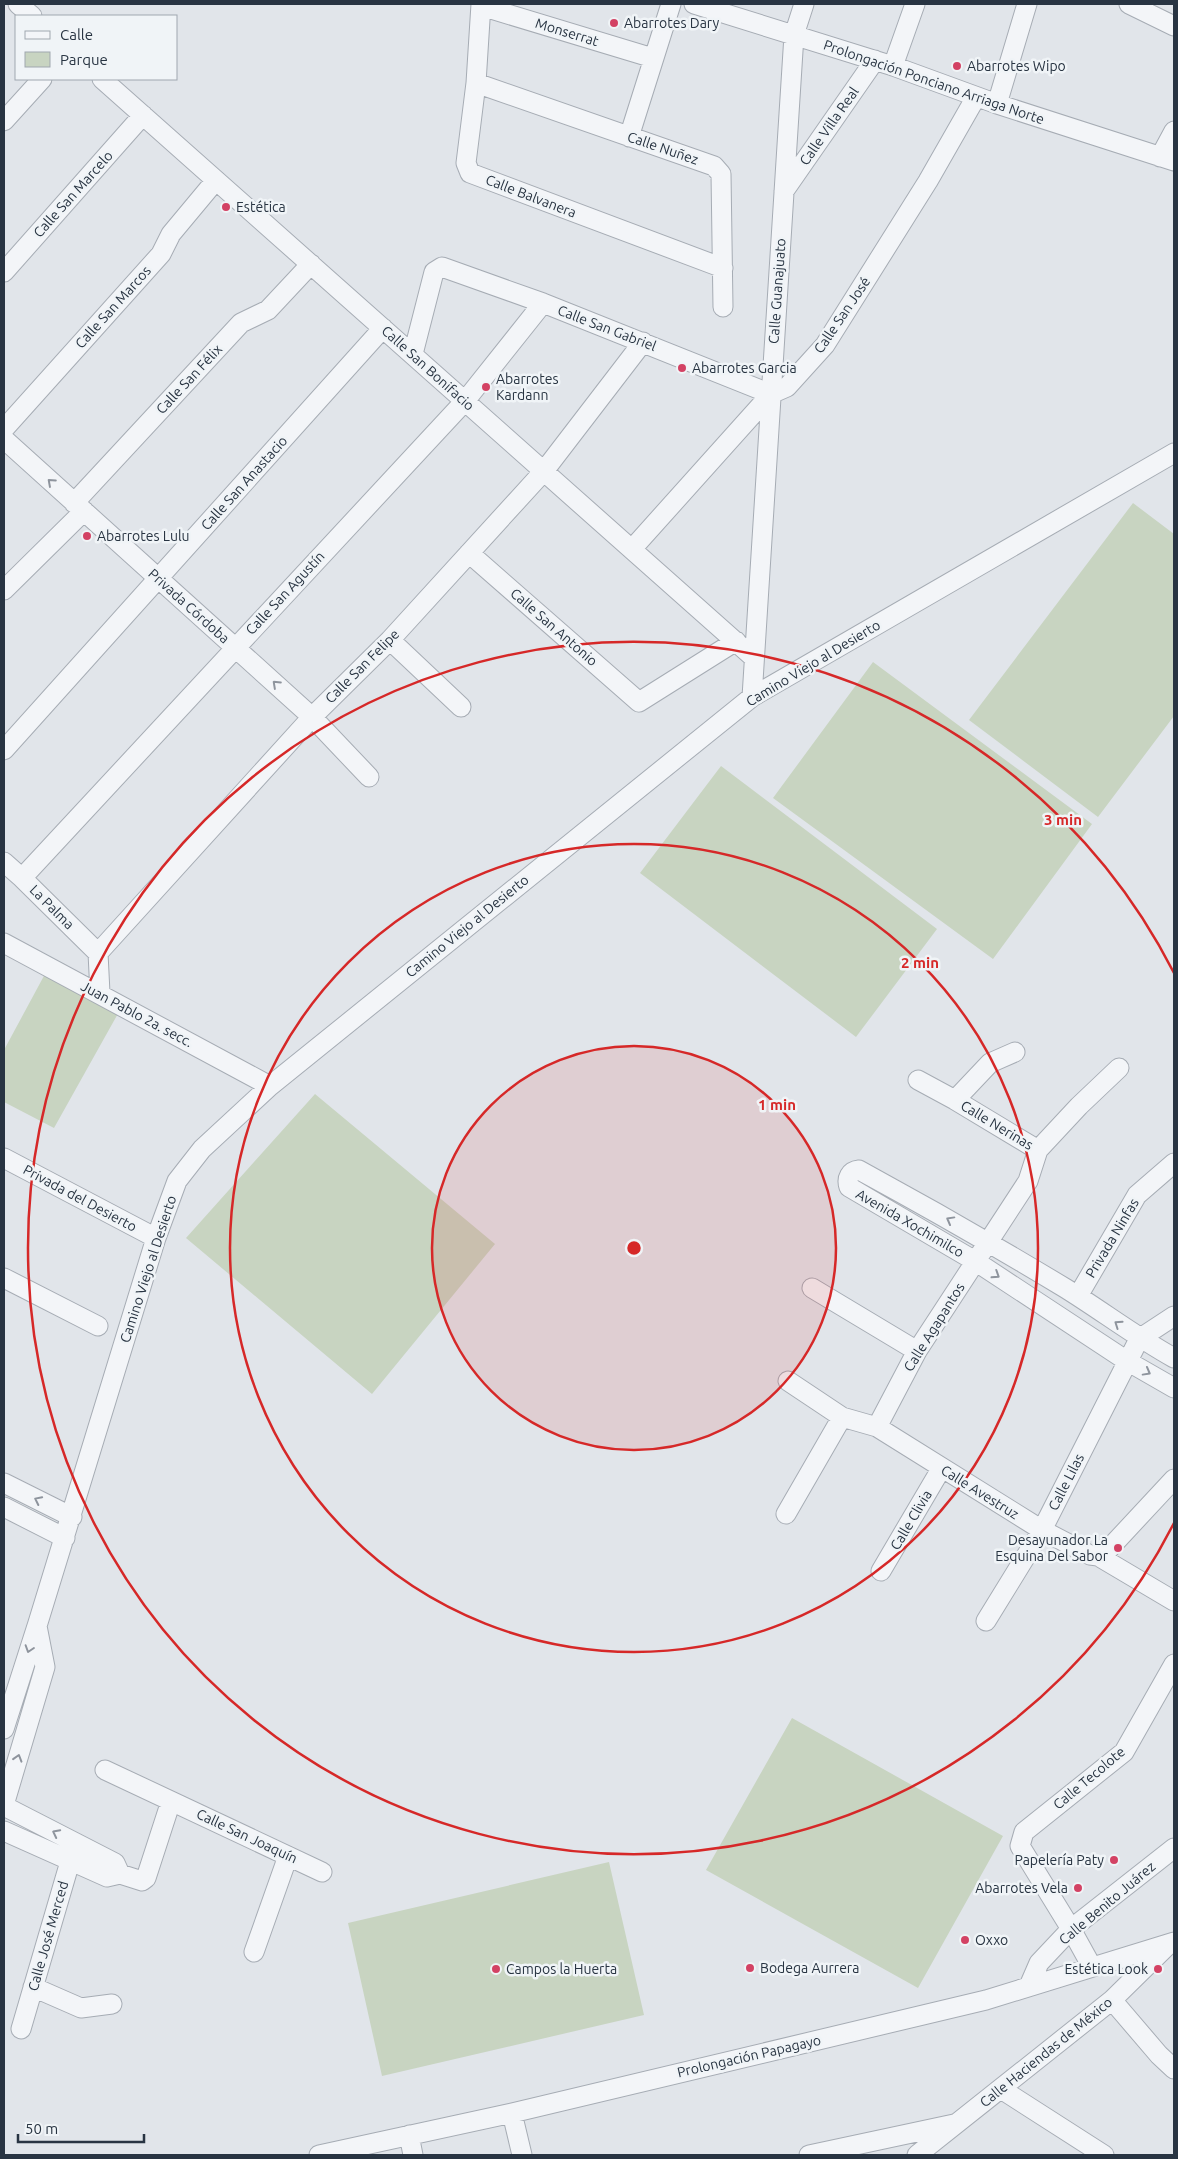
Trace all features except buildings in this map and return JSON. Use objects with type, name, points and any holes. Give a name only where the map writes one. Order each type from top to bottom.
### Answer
[{"type":"street","points":[[18,4],[31,15]]},
{"type":"street","points":[[629,136],[671,4]]},
{"type":"street","name":"Prolongación Ponciano Arriaga Norte","points":[[695,4],[894,66],[976,97],[1167,159]]},
{"type":"street","name":"Calle Guanajuato","points":[[752,697],[794,35],[804,4]]},
{"type":"street","points":[[894,66],[915,4]]},
{"type":"street","points":[[997,104],[1027,4]]},
{"type":"street","points":[[1129,4],[1174,26]]},
{"type":"street","name":"Monserrat","points":[[481,5],[653,58]]},
{"type":"street","name":"Calle Balvanera","points":[[481,5],[476,84],[466,163],[470,173],[723,268]]},
{"type":"street","name":"Calle Villa Real","points":[[784,192],[875,60]]},
{"type":"street","points":[[4,121],[41,80]]},
{"type":"street","name":"Calle San Bonifacio","points":[[103,80],[754,658]]},
{"type":"street","name":"Calle Nuñez","points":[[476,84],[714,166],[721,174],[723,307]]},
{"type":"street","name":"Calle San José","points":[[632,549],[771,394],[787,387],[824,345],[928,181],[976,97]]},
{"type":"street","name":"Calle San Marcelo","points":[[4,272],[143,115]]},
{"type":"street","points":[[1167,159],[1174,131]]},
{"type":"street","name":"Calle San Marcos","points":[[4,429],[161,254],[171,234],[216,180]]},
{"type":"street","name":"Calle San Félix","points":[[4,590],[241,323],[268,310],[311,264]]},
{"type":"street","name":"Calle San Gabriel","points":[[413,354],[434,272],[442,267],[543,303],[771,394]]},
{"type":"street","name":"Calle San Agustín","points":[[22,878],[235,646],[465,401],[543,303]]},
{"type":"street","name":"Calle San Anastacio","points":[[4,750],[384,328]]},
{"type":"street","name":"Calle San Felipe","points":[[98,953],[312,717],[390,640],[544,471],[643,342]]},
{"type":"street","name":"Privada Córdoba","points":[[4,439],[312,717],[369,777]]},
{"type":"street","name":"Camino Viejo al Desierto","points":[[4,1729],[72,1516],[156,1238],[177,1181],[202,1149],[270,1086],[752,697],[1174,453]]},
{"type":"street","name":"Calle San Antonio","points":[[469,553],[639,702],[736,641]]},
{"type":"street","points":[[390,640],[461,707]]},
{"type":"street","name":"La Palma","points":[[4,862],[98,953]]},
{"type":"street","name":"Juan Pablo 2a. secc.","points":[[4,942],[270,1086]]},
{"type":"street","points":[[98,953],[100,993]]},
{"type":"street","points":[[955,1100],[990,1063],[1016,1052]]},
{"type":"street","points":[[1038,1150],[1079,1106],[1119,1068]]},
{"type":"street","name":"Calle Nerinas","points":[[918,1080],[1038,1150]]},
{"type":"street","name":"Calle Agapantos","points":[[877,1427],[917,1351],[1028,1181],[1038,1150]]},
{"type":"street","name":"Privada del Desierto","points":[[4,1158],[156,1238]]},
{"type":"street","name":"Privada Ninfas","points":[[1078,1296],[1137,1195],[1174,1163]]},
{"type":"street","name":"Avenida Xochimilco","points":[[1174,1358],[1139,1339],[1078,1296],[988,1241],[859,1170],[851,1173],[848,1177],[849,1187],[975,1261],[1127,1361],[1174,1388]]},
{"type":"street","points":[[4,1278],[98,1326]]},
{"type":"street","points":[[812,1288],[917,1351]]},
{"type":"street","points":[[1139,1339],[1174,1316]]},
{"type":"street","name":"Calle Lilas","points":[[986,1621],[1042,1530],[1139,1339]]},
{"type":"street","name":"Calle Avestruz","points":[[788,1380],[842,1417],[877,1427],[941,1469],[1042,1530],[1090,1555],[1098,1556],[1174,1601]]},
{"type":"street","points":[[786,1514],[842,1417]]},
{"type":"street","name":"Calle Clivia","points":[[881,1572],[941,1469]]},
{"type":"street","points":[[1098,1556],[1106,1552],[1174,1479]]},
{"type":"street","points":[[4,1483],[72,1516]]},
{"type":"street","points":[[4,1507],[65,1538]]},
{"type":"street","points":[[37,1626],[46,1667],[4,1806],[73,1851],[107,1877],[120,1874],[142,1881],[146,1878],[171,1801]]},
{"type":"street","name":"Calle Tecolote","points":[[1071,1929],[1020,1846],[1024,1832],[1124,1752],[1174,1664]]},
{"type":"street","name":"Calle San Joaquín","points":[[105,1770],[322,1872]]},
{"type":"street","points":[[4,1831],[73,1851]]},
{"type":"street","name":"Calle Benito Juárez","points":[[1029,1986],[1039,1963],[1071,1929],[1174,1848]]},
{"type":"street","name":"Calle José Merced","points":[[21,2029],[73,1851]]},
{"type":"street","points":[[254,1952],[288,1856]]},
{"type":"street","points":[[1071,1929],[1092,1967]]},
{"type":"street","name":"Prolongación Papagayo","points":[[319,2155],[512,2113],[986,2000],[1172,1943]]},
{"type":"street","name":"Calle Haciendas de México","points":[[917,2155],[1112,2000],[1172,1943]]},
{"type":"street","points":[[33,1987],[81,2008],[112,2004]]},
{"type":"street","points":[[1112,2000],[1159,2055],[1174,2069]]},
{"type":"street","points":[[1001,2089],[1091,2152]]},
{"type":"street","points":[[512,2113],[522,2155]]},
{"type":"street","points":[[809,2155],[957,2123]]},
{"type":"street","points":[[409,2135],[413,2155]]},
{"type":"green space","points":[[1133,503],[1174,534],[1174,716],[1098,817],[969,720]]},
{"type":"green space","points":[[873,662],[1092,824],[993,959],[773,798]]},
{"type":"green space","points":[[721,766],[937,929],[856,1037],[640,873]]},
{"type":"green space","points":[[45,974],[120,1010],[54,1128],[4,1102],[4,1050]]},
{"type":"green space","points":[[315,1094],[495,1244],[372,1394],[186,1238]]},
{"type":"green space","points":[[792,1718],[1003,1836],[918,1988],[706,1870]]},
{"type":"green space","name":"Campos la Huerta","points":[[609,1862],[644,2015],[382,2076],[348,1923]]},
{"type":"place","name":"Abarrotes Dary","points":[[614,23]]},
{"type":"place","name":"Abarrotes Wipo","points":[[957,66]]},
{"type":"place","name":"Estética","points":[[226,207]]},
{"type":"place","name":"Abarrotes Garcia","points":[[682,368]]},
{"type":"place","name":"Abarrotes Kardann","points":[[486,387]]},
{"type":"place","name":"Abarrotes Lulu","points":[[87,536]]},
{"type":"place","name":"Desayunador La Esquina Del Sabor","points":[[1118,1548]]},
{"type":"place","name":"Papelería Paty","points":[[1114,1860]]},
{"type":"place","name":"Abarrotes Vela","points":[[1078,1888]]},
{"type":"place","name":"Oxxo","points":[[965,1940]]},
{"type":"place","name":"Bodega Aurrera","points":[[750,1968]]},
{"type":"place","name":"Campos la Huerta","points":[[496,1969]]},
{"type":"place","name":"Estética Look","points":[[1158,1969]]}]
